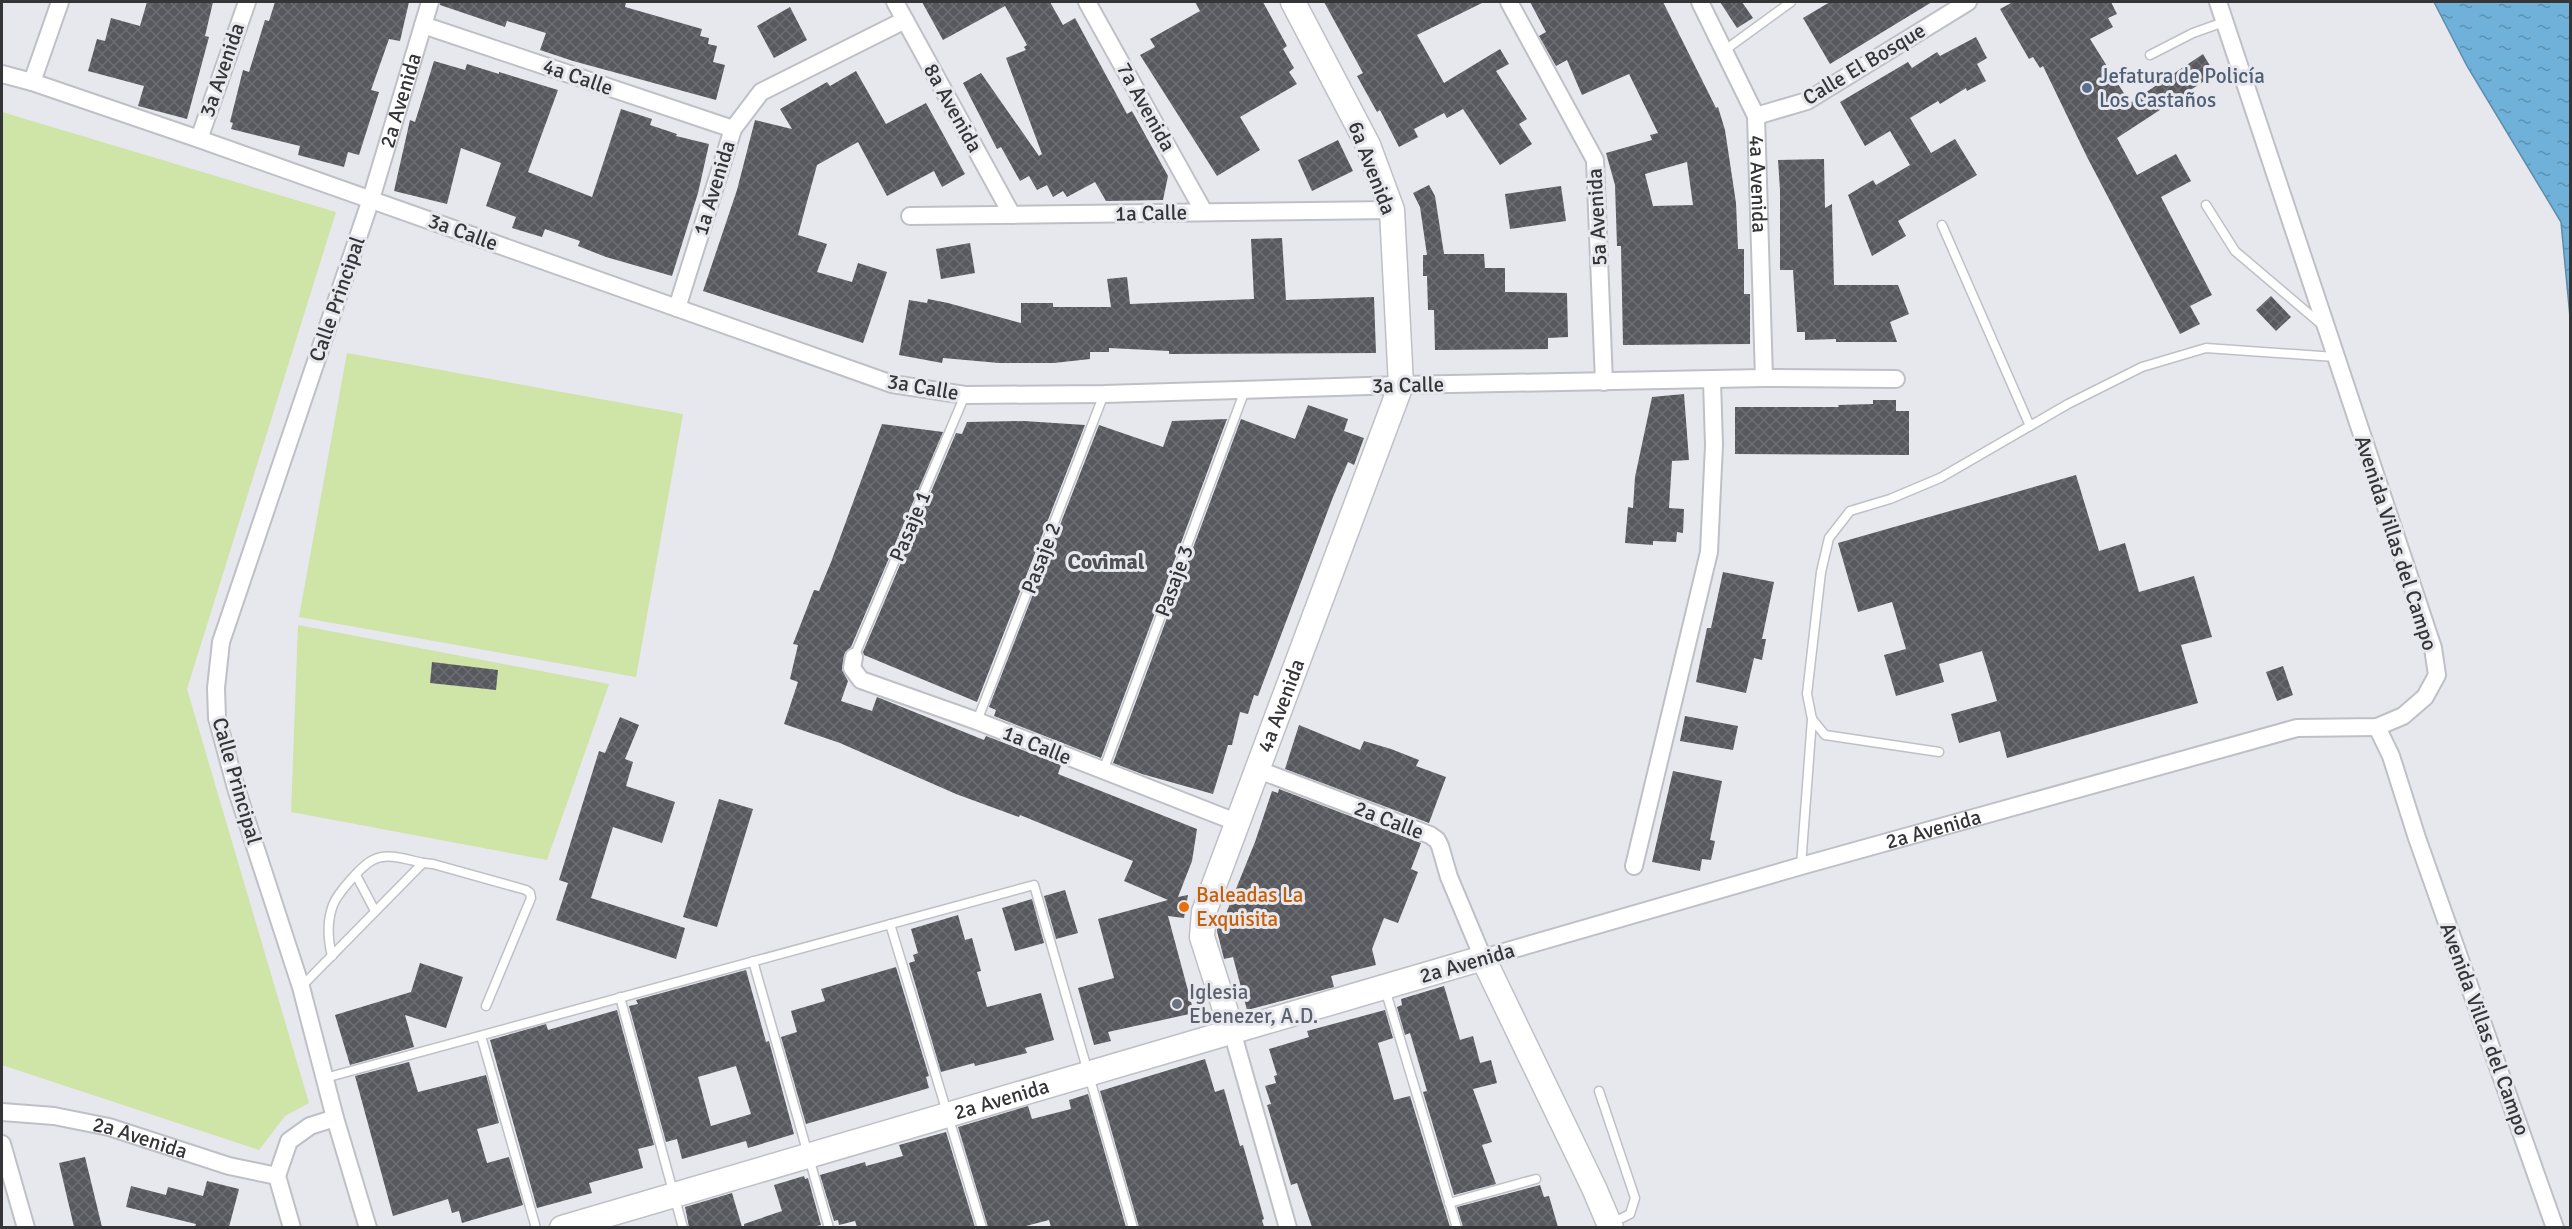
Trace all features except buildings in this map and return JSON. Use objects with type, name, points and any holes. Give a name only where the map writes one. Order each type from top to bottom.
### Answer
[{"type":"street","points":[[32,82],[60,2]]},
{"type":"street","name":"3a Avenida","points":[[199,139],[246,2]]},
{"type":"street","name":"2a Avenida","points":[[371,200],[430,2]]},
{"type":"street","name":"8a Avenida","points":[[895,2],[1012,215]]},
{"type":"street","name":"7a Avenida","points":[[1087,2],[1204,212]]},
{"type":"street","name":"6a Avenida","points":[[1293,2],[1368,145],[1392,210],[1401,385]]},
{"type":"street","name":"5a Avenida","points":[[1509,2],[1596,160],[1604,382]]},
{"type":"street","name":"4a Avenida","points":[[1700,2],[1756,116],[1764,378]]},
{"type":"street","name":"Calle El Bosque","points":[[1756,116],[1807,101],[1968,2]]},
{"type":"street","name":"Avenida Villas del Campo","points":[[2218,2],[2433,648],[2437,675],[2425,697],[2403,716],[2378,727],[2391,756],[2417,838],[2555,1227]]},
{"type":"street","name":"1a Avenida","points":[[677,308],[733,129],[761,92],[904,20]]},
{"type":"street","name":"4a Calle","points":[[423,25],[733,129]]},
{"type":"street","name":"3a Calle","points":[[2,74],[32,82],[199,139],[892,384],[965,395],[1104,394],[1764,378],[1896,379]]},
{"type":"street","name":"Calle Principal","points":[[368,1227],[335,1118],[301,987],[236,788],[217,718],[216,688],[221,642],[371,200]]},
{"type":"street","name":"1a Calle","points":[[910,216],[1392,210]]},
{"type":"street","points":[[1634,866],[1708,552],[1714,446],[1712,381]]},
{"type":"street","name":"4a Avenida","points":[[1232,1031],[1202,929],[1206,905],[1401,385]]},
{"type":"street","name":"1a Calle","points":[[854,657],[852,668],[861,680],[977,722],[1236,822]]},
{"type":"street","name":"2a Avenida","points":[[562,1227],[1801,866],[2297,728],[2378,727]]},
{"type":"street","name":"2a Calle","points":[[1256,769],[1430,835],[1437,840],[1449,877],[1483,958]]},
{"type":"street","points":[[1483,958],[1594,1188],[1610,1226]]},
{"type":"street","points":[[1232,1031],[1288,1227]]},
{"type":"street","name":"2a Avenida","points":[[2,1112],[54,1116],[109,1127],[229,1166],[277,1176]]},
{"type":"street","points":[[292,1227],[277,1176],[289,1141],[310,1126],[335,1118]]},
{"type":"street","points":[[2,1144],[26,1227]]},
{"type":"lane","points":[[1725,50],[1791,2]]},
{"type":"lane","points":[[2150,55],[2193,33],[2224,22]]},
{"type":"lane","points":[[2206,205],[2235,251],[2326,328]]},
{"type":"lane","points":[[1942,225],[2030,426]]},
{"type":"lane","points":[[1801,866],[1812,719],[1807,694],[1821,572],[1829,538],[1850,511],[1890,499],[1940,478],[2068,404],[2142,368],[2206,348],[2335,357]]},
{"type":"lane","name":"Pasaje 3","points":[[1103,771],[1245,390]]},
{"type":"lane","name":"Pasaje 2","points":[[977,722],[1104,394]]},
{"type":"lane","name":"Pasaje 1","points":[[854,657],[965,395]]},
{"type":"lane","points":[[1812,719],[1825,735],[1939,752]]},
{"type":"lane","points":[[332,956],[328,937],[333,904],[356,875],[373,860],[392,856],[423,864],[433,864],[526,890],[530,893],[531,898],[486,1006]]},
{"type":"lane","points":[[301,987],[423,864]]},
{"type":"lane","points":[[356,875],[375,912]]},
{"type":"lane","points":[[325,1078],[1034,885],[1133,1227]]},
{"type":"lane","points":[[890,924],[982,1227]]},
{"type":"lane","points":[[753,962],[829,1227]]},
{"type":"lane","points":[[1384,987],[1457,1227]]},
{"type":"lane","points":[[620,998],[683,1227]]},
{"type":"lane","points":[[481,1035],[536,1227]]},
{"type":"lane","points":[[1599,1091],[1635,1198],[1630,1214],[1610,1226]]},
{"type":"lane","points":[[1449,1203],[1536,1179]]},
{"type":"green space","points":[[2,112],[336,212],[187,689],[309,1103],[285,1116],[259,1150],[2,1065]]},
{"type":"green space","points":[[347,353],[683,414],[636,677],[299,617]]},
{"type":"green space","points":[[298,625],[609,684],[547,860],[291,812]]},
{"type":"water","points":[[2434,2],[2570,2],[2570,317],[2561,222],[2467,66]]},
{"type":"place","name":"Jefatura de Policía Los Castaños","points":[[2087,88]]},
{"type":"place","name":"Baleadas La Exquisita","points":[[1184,907]]},
{"type":"place","name":"Iglesia Ebenezer, A.D.","points":[[1177,1004]]},
{"type":"district","name":"Covimal","points":[[1106,561]]}]
